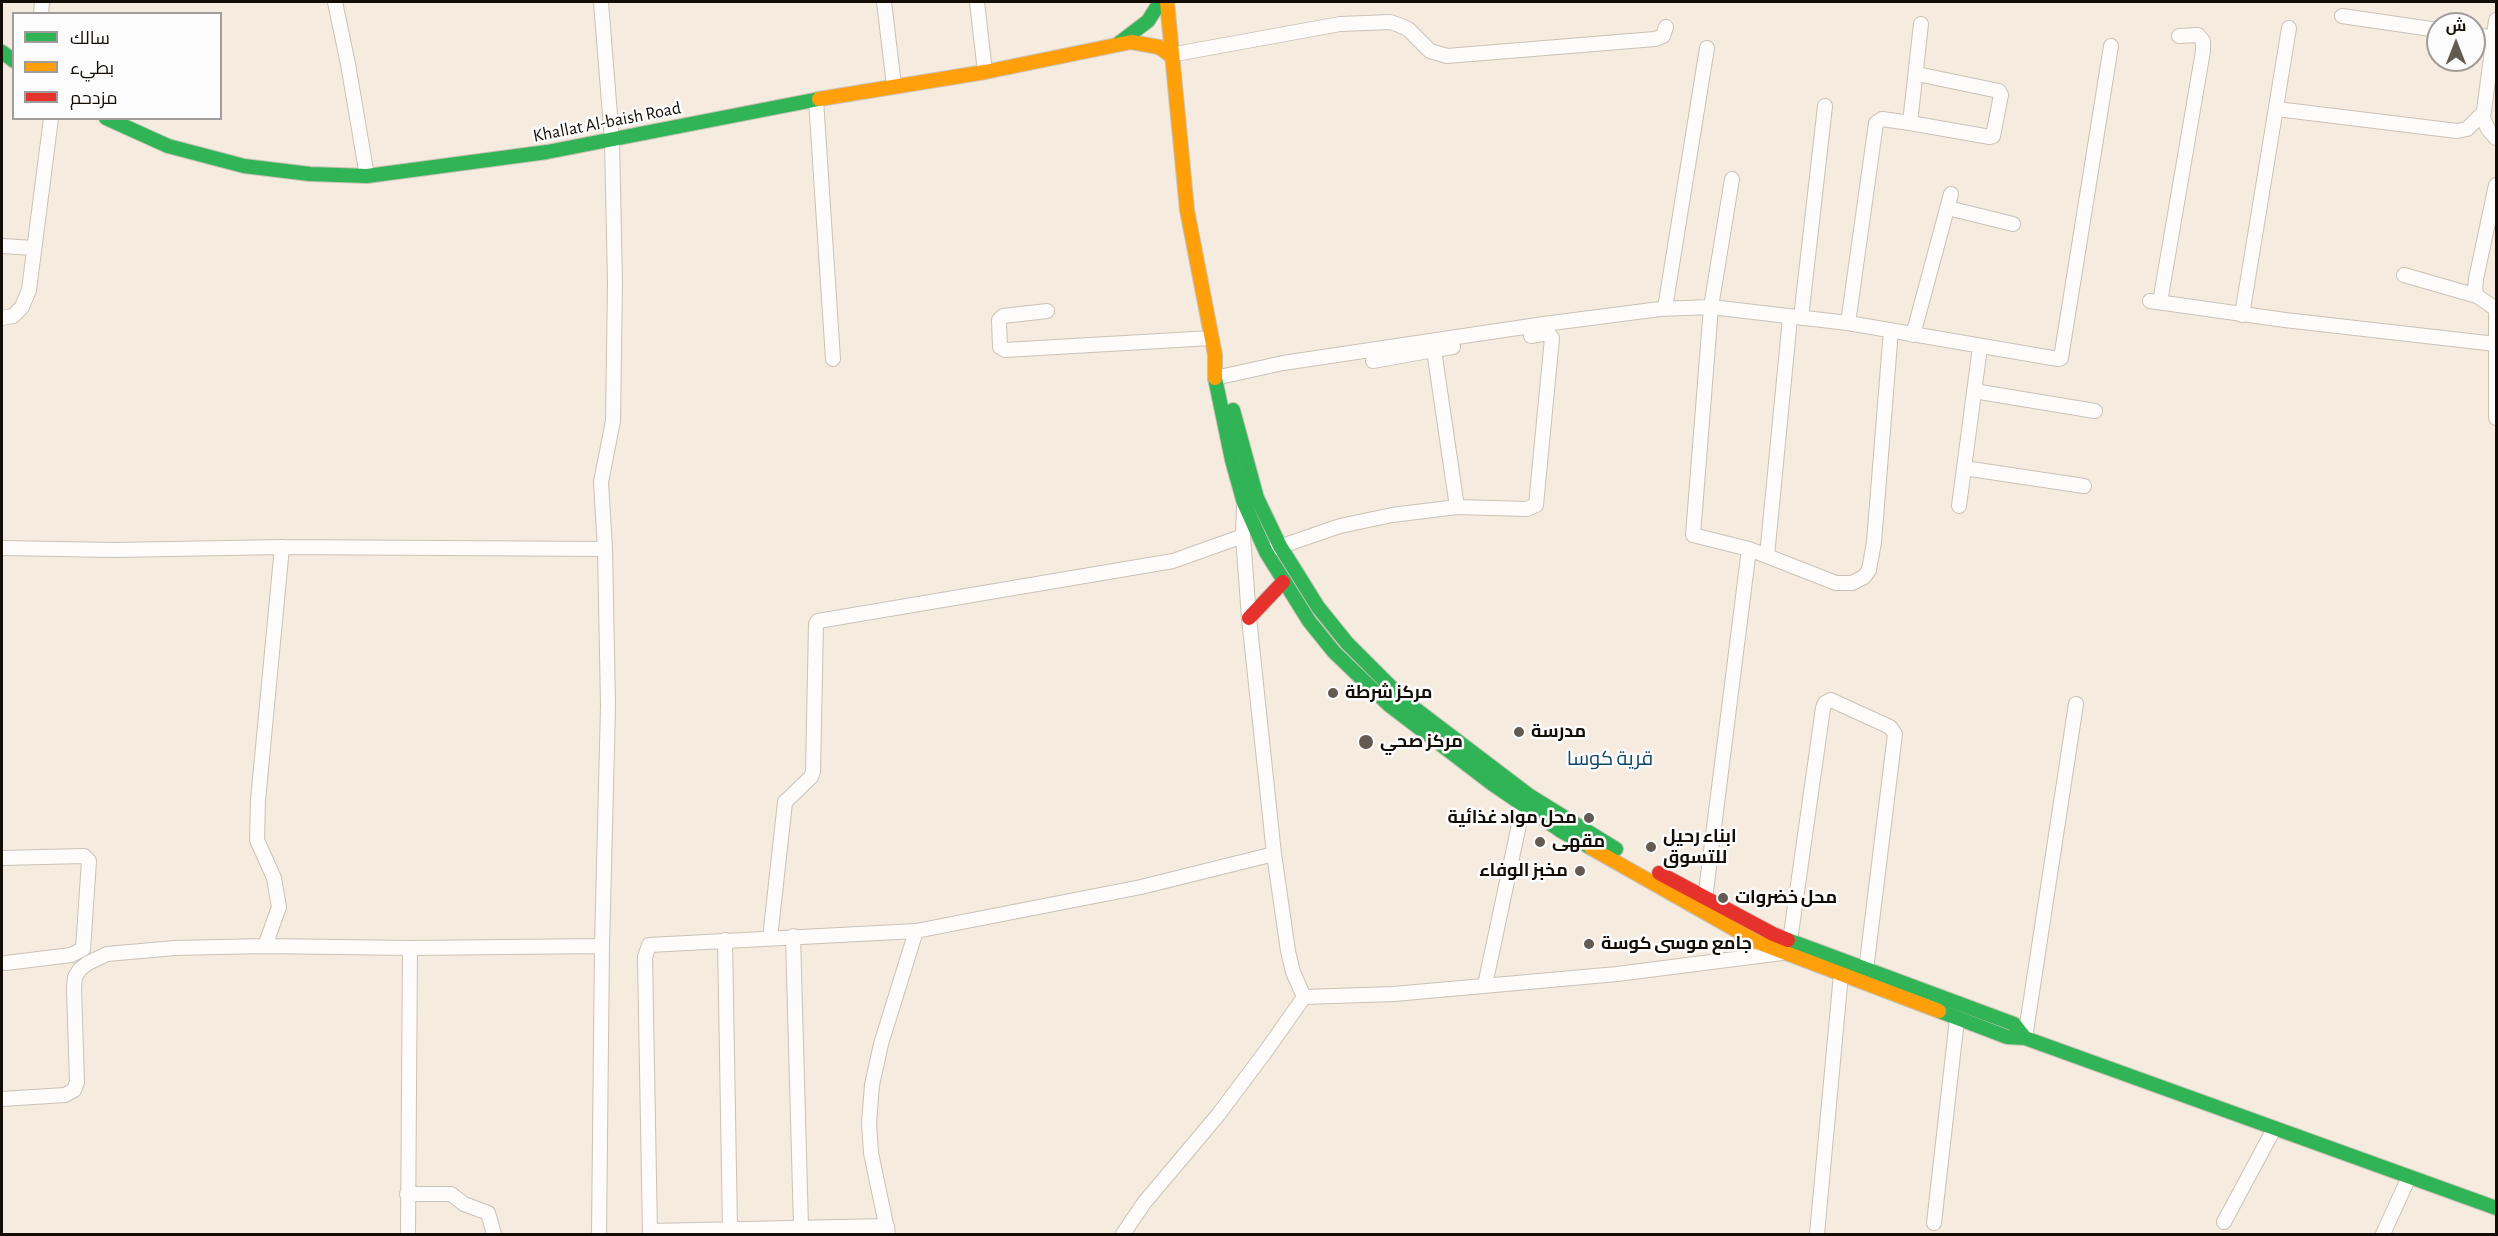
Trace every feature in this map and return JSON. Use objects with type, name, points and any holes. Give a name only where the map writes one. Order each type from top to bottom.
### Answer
[{"type":"street","points":[[335,2],[367,176]]},
{"type":"street","points":[[599,1234],[602,946],[608,706],[605,549],[601,482],[613,421],[615,283],[612,140],[601,2]]},
{"type":"street","points":[[884,2],[894,85]]},
{"type":"street","points":[[977,2],[985,72]]},
{"type":"street","points":[[1118,44],[1148,21],[1160,2]]},
{"type":"street","points":[[1167,2],[1170,55],[1187,210],[1220,377],[1257,498],[1280,546],[1318,607],[1366,663],[1464,755]]},
{"type":"street","points":[[2342,16],[2426,28]]},
{"type":"street","points":[[2496,20],[2483,113],[2486,126],[2496,138]]},
{"type":"street","points":[[1118,44],[1146,43],[1170,55],[1340,24],[1390,22],[1408,29],[1430,51],[1447,56],[1655,39],[1663,36],[1666,27]]},
{"type":"street","points":[[1910,123],[1921,24]]},
{"type":"street","points":[[2242,315],[2289,28]]},
{"type":"street","points":[[2180,36],[2198,35],[2203,41],[2203,51],[2155,302],[2242,315],[2495,343]]},
{"type":"street","name":"Khallat Al-baish Road","points":[[110,120],[168,146],[244,166],[310,174],[367,176],[483,162],[612,140],[894,85],[985,72],[1118,44]]},
{"type":"street","points":[[1220,377],[1283,363],[1371,349],[1665,308],[1711,307],[1848,323],[2055,360],[2061,358],[2111,45]]},
{"type":"street","points":[[1665,308],[1707,48]]},
{"type":"street","points":[[1848,323],[1876,123],[1882,119],[1992,136],[2001,95],[1999,91],[1917,74]]},
{"type":"street","points":[[816,100],[833,359]]},
{"type":"street","points":[[1767,556],[1796,318],[1826,106]]},
{"type":"street","points":[[2277,109],[2457,131],[2467,129],[2483,113]]},
{"type":"street","points":[[2,318],[13,316],[22,308],[29,290],[51,120]]},
{"type":"street","points":[[1732,179],[1711,307],[1692,533],[1695,536],[1749,549],[1836,583],[1860,581],[1869,570],[1874,542],[1891,330]]},
{"type":"street","points":[[2477,296],[2476,279],[2496,185]]},
{"type":"street","points":[[1913,335],[1949,201],[2013,224]]},
{"type":"street","points":[[2,246],[34,248]]},
{"type":"street","points":[[2404,275],[2477,296],[2496,309],[2496,418]]},
{"type":"street","points":[[1047,311],[1004,316],[999,320],[1000,347],[1005,350],[1211,338]]},
{"type":"street","points":[[1266,552],[1340,526],[1392,515],[1456,507],[1527,509],[1536,505],[1552,338],[1548,333],[1373,361]]},
{"type":"street","points":[[1959,506],[1980,347]]},
{"type":"street","points":[[1434,350],[1456,507]]},
{"type":"street","points":[[1220,377],[1232,460],[1244,503],[1266,552],[1283,582],[1315,628],[1356,674],[1389,705],[1495,778],[1523,806],[1570,836],[1759,935],[1841,974],[2007,1037],[2025,1038],[2496,1208]]},
{"type":"street","points":[[1974,391],[2095,411]]},
{"type":"street","points":[[1964,468],[2084,486]]},
{"type":"street","points":[[1244,503],[1243,536],[1249,618],[1274,854],[1288,951],[1293,972],[1304,997]]},
{"type":"street","points":[[770,938],[785,802],[811,777],[813,771],[816,624],[818,621],[1173,561],[1243,536]]},
{"type":"street","points":[[2,548],[114,550],[282,547],[605,549]]},
{"type":"street","points":[[265,946],[279,907],[274,878],[256,840],[282,547]]},
{"type":"street","points":[[1705,899],[1749,549]]},
{"type":"street","points":[[1249,618],[1283,582]]},
{"type":"street","points":[[1356,674],[1366,663]]},
{"type":"street","points":[[1786,947],[1823,708],[1825,703],[1831,700],[1890,727],[1895,734],[1866,969]]},
{"type":"street","points":[[2025,1038],[2076,704]]},
{"type":"street","points":[[1495,778],[1530,796],[1705,899],[1759,935]]},
{"type":"street","points":[[1485,985],[1523,806]]},
{"type":"street","points":[[915,931],[886,1025],[872,1085],[869,1123],[871,1153],[888,1230],[801,1227],[650,1233],[645,952],[652,944],[915,931],[1141,887],[1274,854]]},
{"type":"street","points":[[2,858],[84,856],[89,861],[83,949],[71,956],[6,963]]},
{"type":"street","points":[[793,936],[801,1227]]},
{"type":"street","points":[[725,940],[730,1229]]},
{"type":"street","points":[[2,1099],[65,1095],[74,1090],[77,1082],[75,976],[88,963],[107,954],[175,948],[265,946],[410,948],[602,946]]},
{"type":"street","points":[[1304,997],[1394,994],[1617,974],[1786,947],[1866,969],[2014,1024],[2025,1038]]},
{"type":"street","points":[[408,1234],[410,948]]},
{"type":"street","points":[[1818,1234],[1841,974]]},
{"type":"street","points":[[1122,1234],[1144,1203],[1260,1060],[1304,997]]},
{"type":"street","points":[[1934,1223],[1958,1019]]},
{"type":"street","points":[[2224,1222],[2274,1129]]},
{"type":"street","points":[[2383,1234],[2409,1177]]},
{"type":"street","points":[[407,1194],[451,1194],[464,1204],[484,1209],[489,1213],[494,1234]]},
{"type":"traffic: fast","points":[[1119,43],[1148,21],[1160,2]]},
{"type":"traffic: fast","points":[[2,52],[12,60]]},
{"type":"traffic: fast","points":[[110,120],[168,146],[244,166],[310,174],[367,176],[547,152],[819,99]]},
{"type":"traffic: fast","points":[[1215,378],[1232,460],[1244,503],[1266,552],[1309,621],[1334,652],[1389,705],[1491,783],[1561,831],[1591,848]]},
{"type":"traffic: fast","points":[[1233,410],[1257,498],[1280,546],[1318,607],[1347,643],[1405,701],[1530,796],[1616,849]]},
{"type":"traffic: fast","points":[[1788,940],[2014,1024],[2025,1038]]},
{"type":"traffic: fast","points":[[1939,1011],[2007,1037],[2025,1038],[2496,1208]]},
{"type":"traffic: slow","points":[[1167,2],[1187,210],[1215,355],[1215,378]]},
{"type":"traffic: slow","points":[[819,99],[985,72],[1131,42],[1159,47],[1170,55]]},
{"type":"traffic: slow","points":[[1591,848],[1757,942],[1939,1011]]},
{"type":"traffic: jam","points":[[1249,618],[1283,582]]},
{"type":"traffic: jam","points":[[1659,873],[1788,940]]},
{"type":"place","name":"مركز شرطة","points":[[1333,693]]},
{"type":"place","name":"مدرسة","points":[[1519,732]]},
{"type":"place","name":"مركز صحي","points":[[1366,742]]},
{"type":"place","name":"محل مواد غذائية","points":[[1589,818]]},
{"type":"place","name":"مقهى","points":[[1540,842]]},
{"type":"place","name":"ابناء رحيل للتسوق","points":[[1651,847]]},
{"type":"place","name":"مخبز الوفاء","points":[[1580,871]]},
{"type":"place","name":"محل خضروات","points":[[1723,898]]},
{"type":"place","name":"جامع موسى كوسة","points":[[1589,944]]},
{"type":"district","name":"قرية كوسا","points":[[1610,759]]}]
